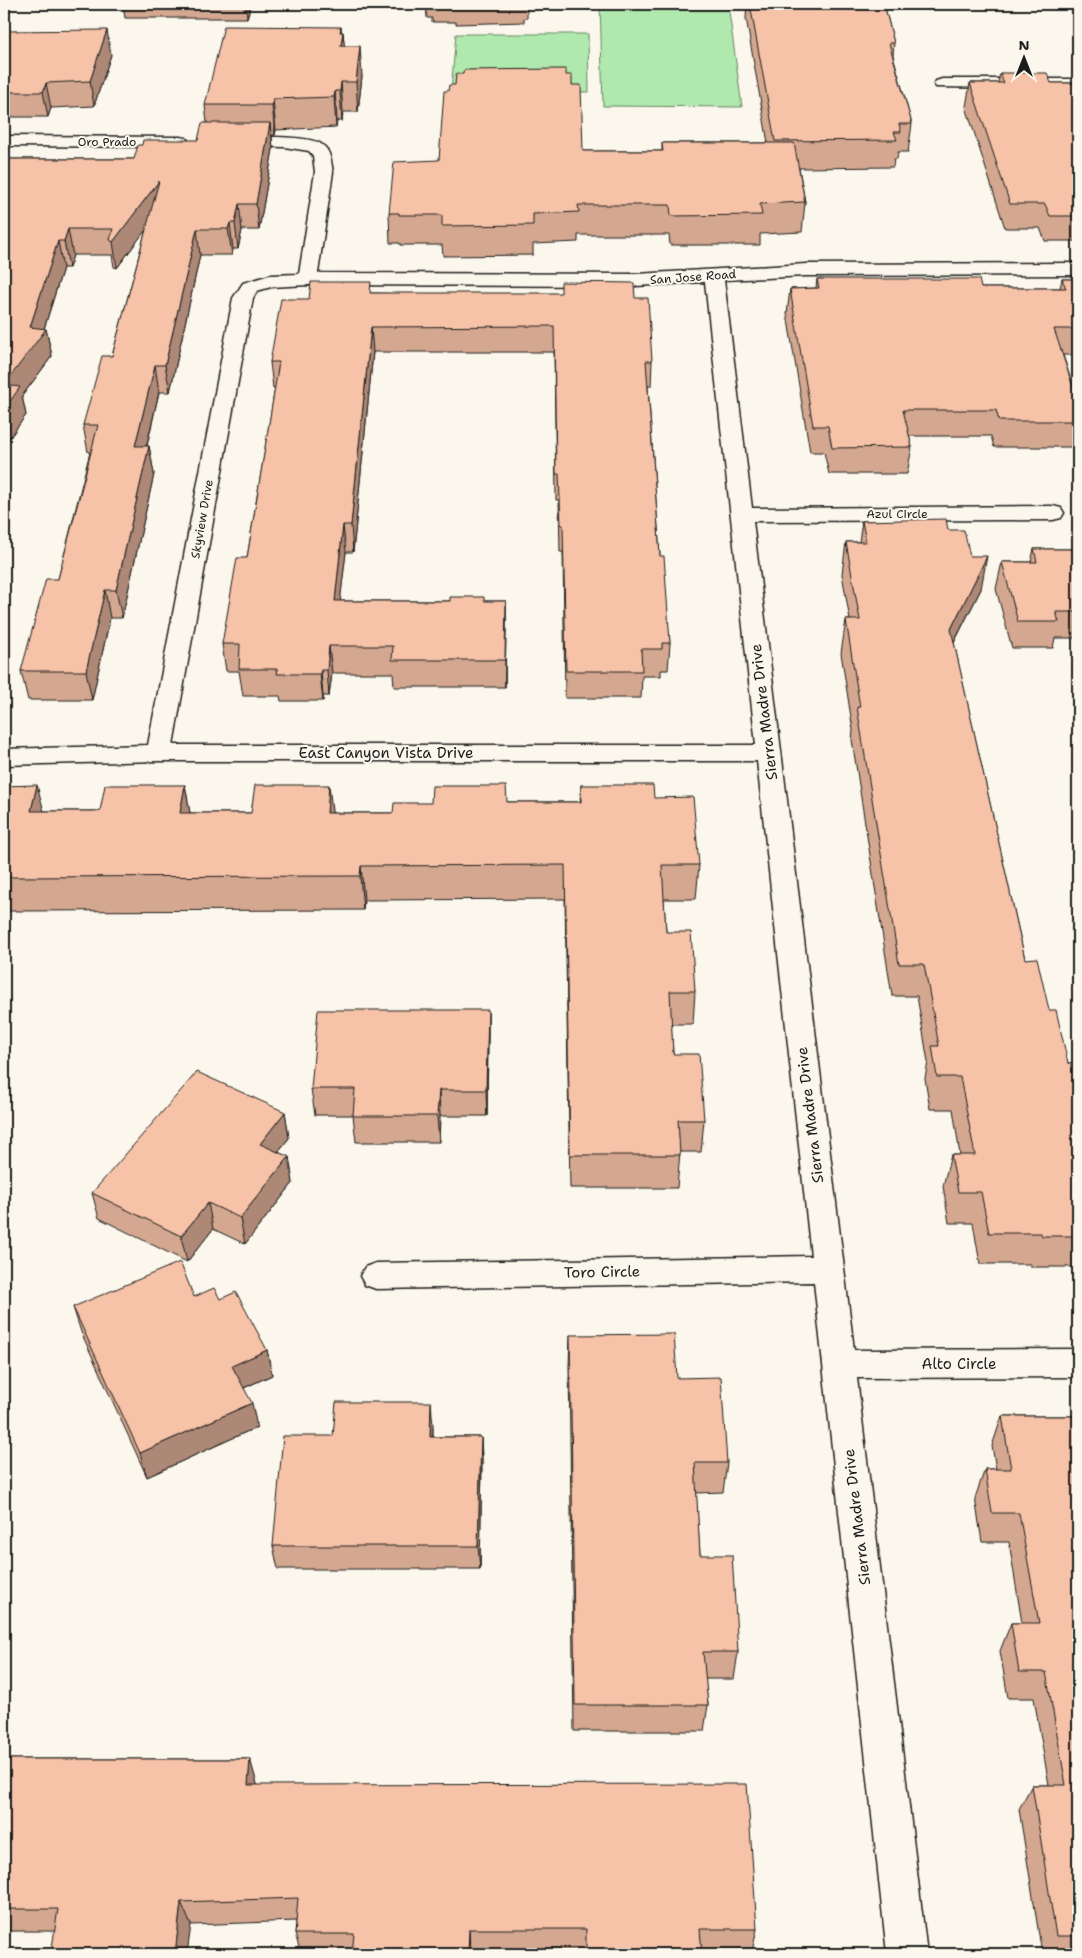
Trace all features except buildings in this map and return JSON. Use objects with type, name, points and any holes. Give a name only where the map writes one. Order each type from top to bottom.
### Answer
[{"type":"street","points":[[942,84],[1078,84]]},
{"type":"street","name":"Oro Prado","points":[[4,142],[197,142]]},
{"type":"street","points":[[217,142],[284,142],[314,147],[322,156],[324,172],[308,279]]},
{"type":"street","name":"San Jose Road","points":[[250,287],[270,281],[308,279],[636,280],[806,270],[1078,269]]},
{"type":"street","name":"Sierra Madre Drive","points":[[714,275],[907,1954]]},
{"type":"street","name":"Skyview Drive","points":[[159,753],[243,298],[250,287]]},
{"type":"street","name":"Azul Circle","points":[[742,515],[1053,513]]},
{"type":"street","name":"East Canyon Vista Drive","points":[[4,757],[159,753],[769,753]]},
{"type":"street","name":"Toro Circle","points":[[376,1276],[828,1269]]},
{"type":"street","name":"Alto Circle","points":[[839,1364],[1078,1363]]},
{"type":"green space","points":[[600,4],[728,4],[742,107],[603,106]]},
{"type":"green space","points":[[456,34],[588,34],[589,92],[451,91]]}]
